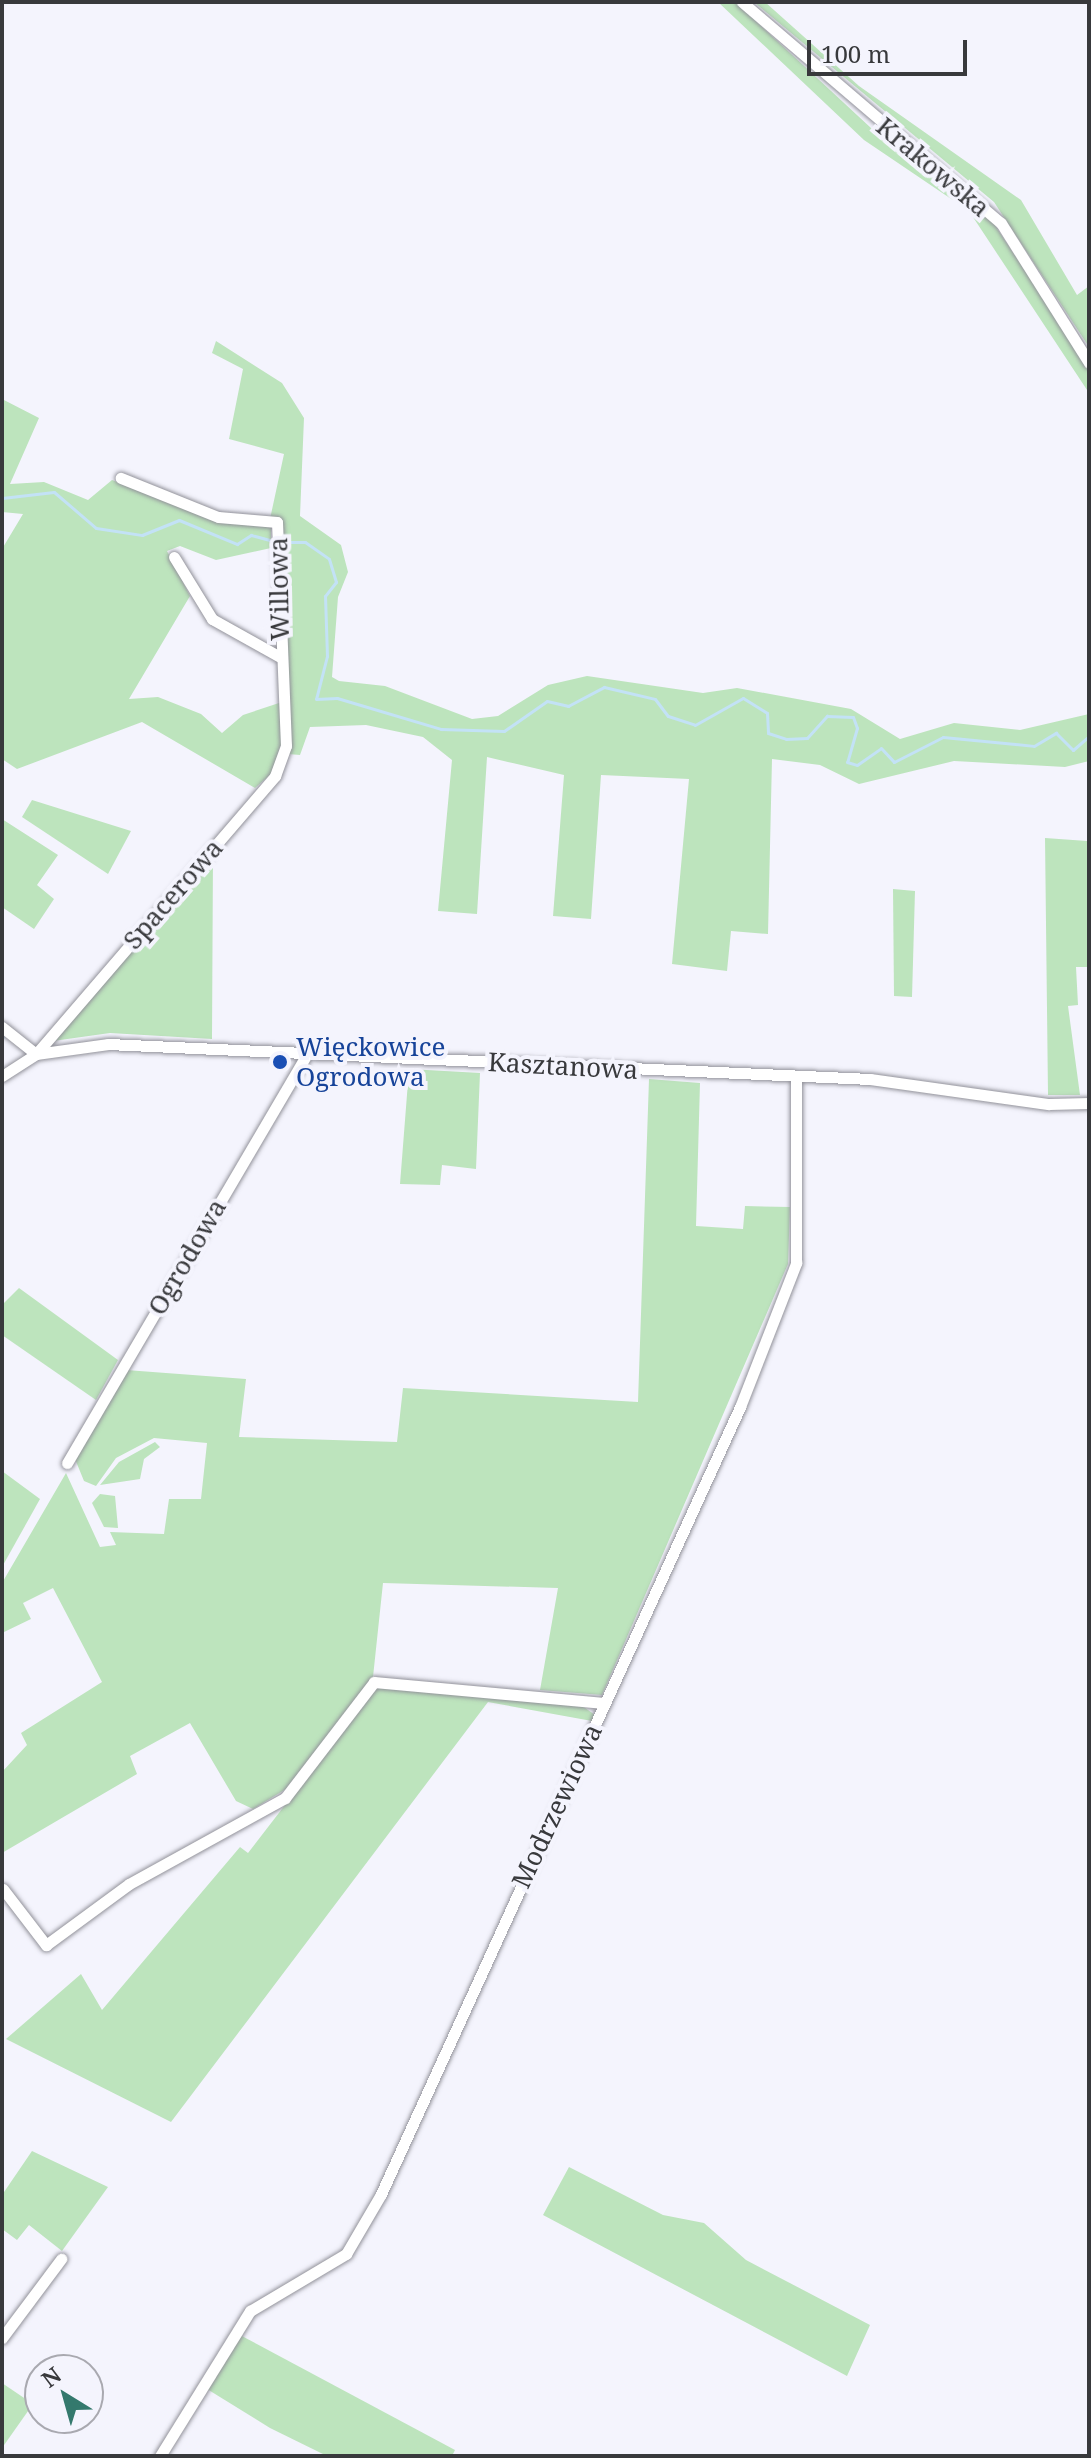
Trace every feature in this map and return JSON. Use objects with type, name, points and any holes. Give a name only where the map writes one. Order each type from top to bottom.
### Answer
[{"type":"street","name":"Krakowska","points":[[742,2],[1001,223],[1089,363]]},
{"type":"street","name":"Willowa","points":[[121,478],[218,517],[277,522],[280,657],[287,723]]},
{"type":"street","points":[[174,557],[212,619],[280,657]]},
{"type":"street","name":"Spacerowa","points":[[36,1054],[275,776],[287,723]]},
{"type":"street","points":[[2,1027],[36,1054],[2,1076]]},
{"type":"street","name":"Kasztanowa","points":[[36,1054],[108,1044],[308,1053],[796,1078],[1089,1103]]},
{"type":"street","name":"Ogrodowa","points":[[67,1463],[308,1053]]},
{"type":"street","name":"Modrzewiowa","points":[[160,2456],[250,2311],[329,2266],[364,2230],[749,1386],[796,1263],[796,1078]]},
{"type":"street","points":[[3,1889],[46,1945],[129,1884],[285,1798],[374,1682],[604,1703]]},
{"type":"street","points":[[2,2338],[61,2259]]},
{"type":"green space","points":[[718,2],[735,2],[871,128],[990,218],[1089,367],[1089,393],[969,211],[864,140]]},
{"type":"green space","points":[[754,2],[765,2],[859,86],[1021,200],[1077,295],[1089,286],[1089,347],[994,202]]},
{"type":"green space","points":[[216,341],[282,383],[304,418],[300,516],[341,545],[348,572],[338,597],[332,677],[339,681],[385,686],[472,719],[498,716],[548,685],[587,676],[703,693],[737,688],[851,709],[900,739],[954,723],[1020,730],[1089,714],[1089,761],[1065,767],[954,761],[859,784],[820,765],[772,759],[768,934],[731,931],[727,971],[672,964],[689,779],[601,775],[591,919],[553,916],[564,775],[487,757],[477,914],[438,911],[452,760],[423,737],[366,725],[310,727],[300,755],[288,754],[280,521],[270,519],[284,454],[229,439],[243,369],[212,353]]},
{"type":"green space","points":[[2,399],[39,418],[10,484],[44,482],[88,500],[112,480],[221,521],[271,527],[271,548],[216,560],[180,546],[167,551],[190,596],[129,699],[158,697],[201,714],[222,733],[243,715],[282,702],[283,739],[271,774],[255,788],[142,722],[17,769],[2,759],[2,549],[23,514],[2,512]]},
{"type":"green space","points":[[32,800],[131,831],[108,874],[22,817]]},
{"type":"green space","points":[[2,819],[58,855],[37,885],[54,899],[34,929],[2,907]]},
{"type":"green space","points":[[1045,838],[1087,841],[1089,967],[1076,967],[1078,1005],[1068,1006],[1080,1095],[1048,1095]]},
{"type":"green space","points":[[213,854],[212,1039],[110,1033],[53,1041]]},
{"type":"green space","points":[[893,889],[915,891],[912,997],[894,996]]},
{"type":"green space","points":[[409,1069],[480,1073],[476,1169],[442,1165],[440,1185],[400,1184]]},
{"type":"green space","points":[[649,1079],[700,1083],[696,1226],[743,1229],[745,1206],[790,1207],[788,1264],[602,1695],[540,1690],[558,1588],[383,1583],[373,1677],[286,1789],[253,1809],[236,1801],[190,1723],[130,1756],[137,1774],[2,1853],[2,1772],[27,1745],[21,1733],[102,1682],[53,1588],[23,1603],[31,1619],[2,1633],[2,1583],[66,1473],[100,1547],[116,1545],[110,1532],[164,1534],[169,1499],[201,1499],[207,1443],[154,1438],[116,1458],[96,1486],[84,1481],[75,1459],[126,1370],[246,1379],[239,1437],[397,1442],[403,1388],[638,1402]]},
{"type":"green space","points":[[19,1288],[118,1360],[96,1400],[2,1335],[2,1305]]},
{"type":"green space","points":[[155,1442],[160,1447],[144,1459],[140,1479],[100,1485],[119,1462]]},
{"type":"green space","points":[[2,1471],[40,1499],[2,1567]]},
{"type":"green space","points":[[100,1494],[115,1496],[118,1528],[104,1527],[92,1503]]},
{"type":"green space","points":[[376,1687],[581,1705],[595,1715],[592,1721],[488,1702],[171,2122],[6,2039],[81,1974],[102,2010],[240,1847],[248,1853]]},
{"type":"green space","points":[[32,2151],[108,2187],[62,2251],[29,2225],[17,2240],[2,2229],[2,2195]]},
{"type":"green space","points":[[569,2167],[663,2215],[704,2223],[746,2260],[870,2325],[847,2376],[543,2215]]},
{"type":"green space","points":[[240,2335],[455,2450],[452,2456],[327,2456],[270,2428],[207,2389]]},
{"type":"green space","points":[[2,2383],[24,2398],[24,2417],[2,2448]]},
{"type":"waterway","points":[[2,498],[54,492],[96,528],[142,535],[179,520],[237,544],[251,535],[274,541]]},
{"type":"waterway","points":[[281,542],[305,542],[329,559],[336,582],[325,596],[327,656],[316,699],[337,698],[441,729],[504,731],[547,701],[568,706],[604,687],[655,699],[668,716],[695,725],[743,698],[767,713],[768,733],[786,739],[807,738],[827,716],[853,717],[857,728],[847,762],[857,765],[881,748],[894,762],[943,737],[1034,746],[1056,733],[1073,750],[1089,736]]},
{"type":"place","name":"Więckowice Ogrodowa","points":[[280,1062]]}]
